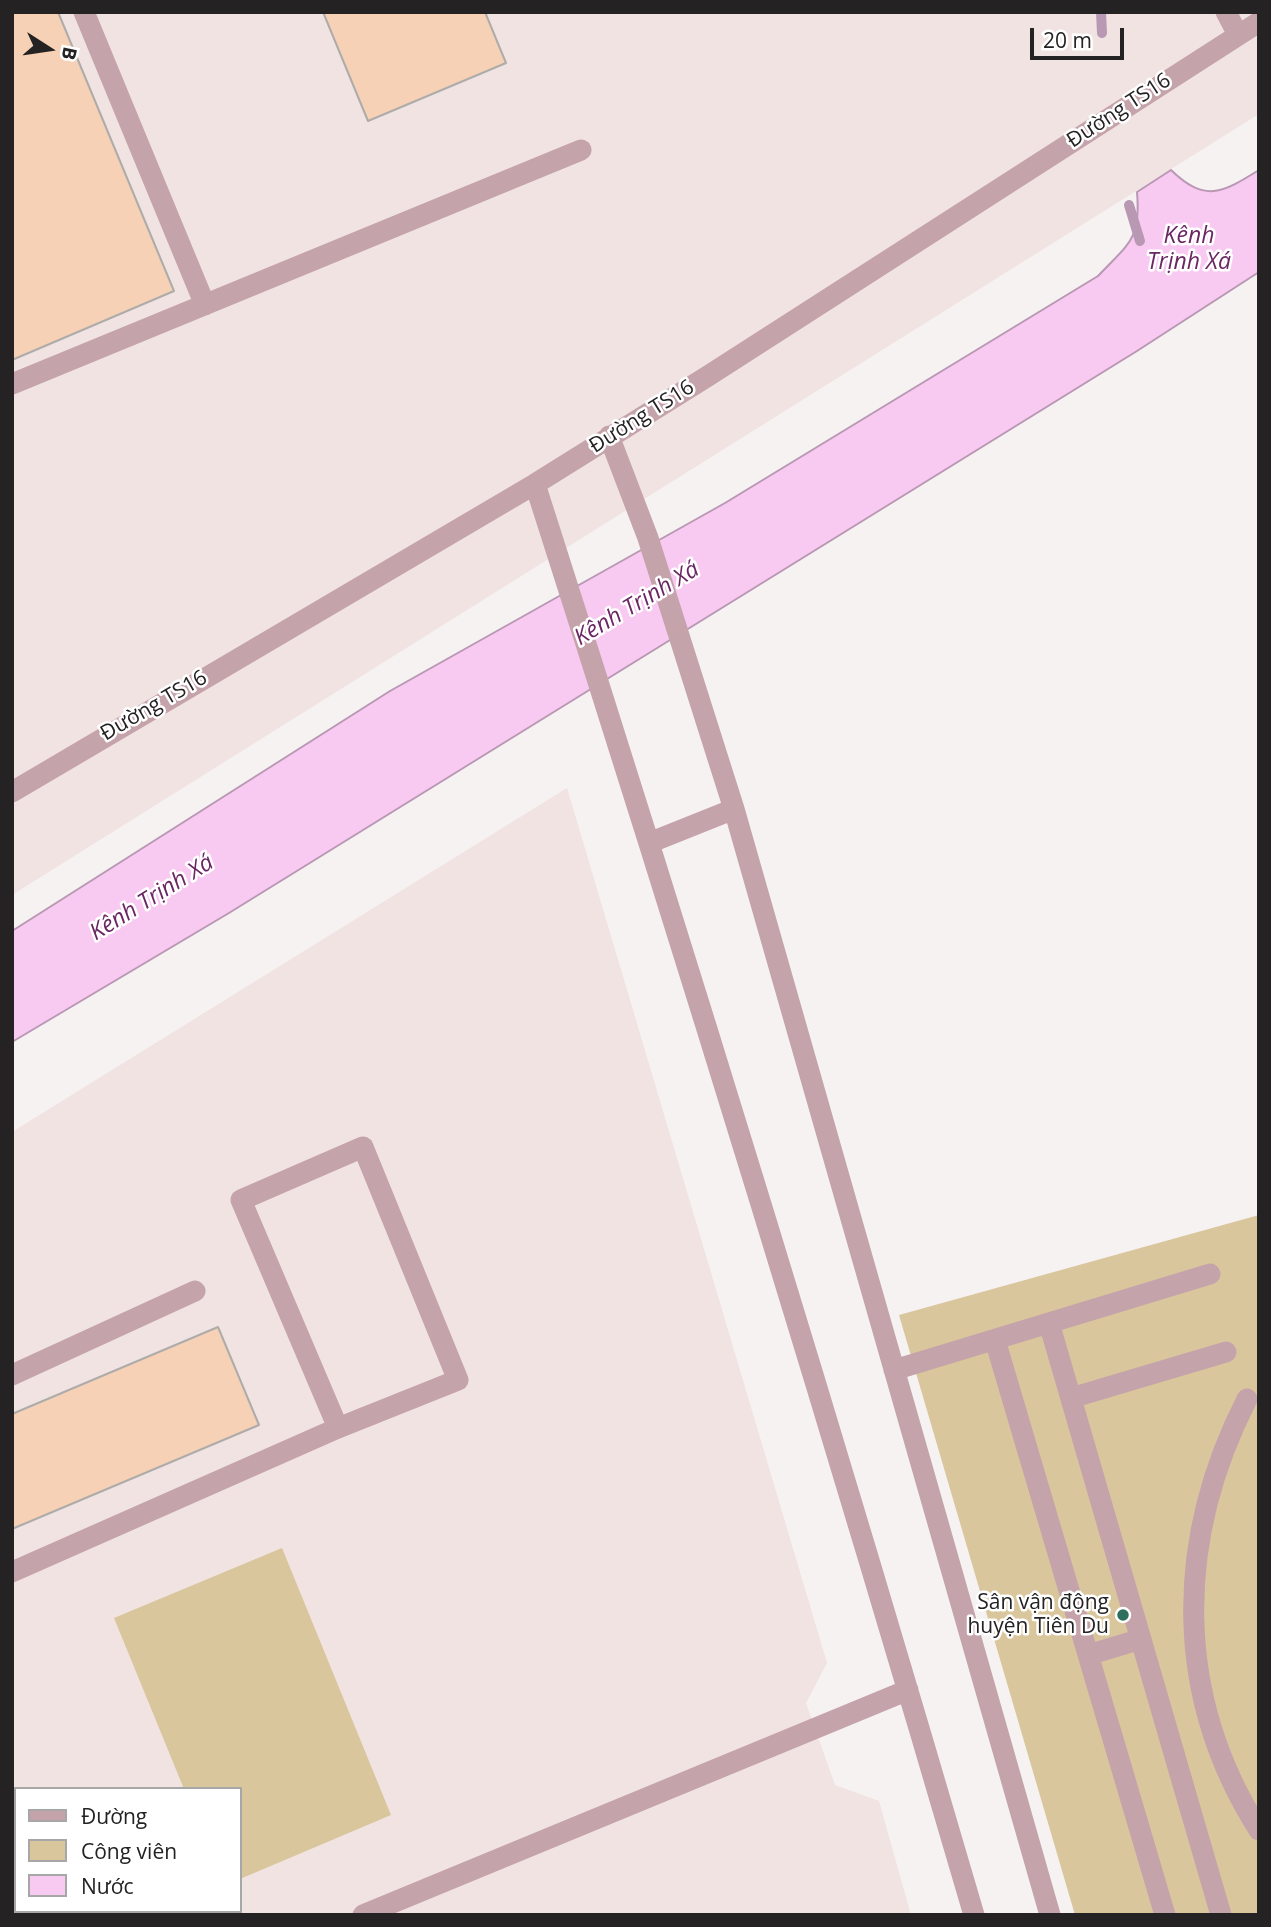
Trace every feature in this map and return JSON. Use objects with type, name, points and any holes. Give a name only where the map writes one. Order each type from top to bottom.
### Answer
[{"type":"street","points":[[85,12],[205,305]]},
{"type":"street","points":[[1226,12],[1238,35]]},
{"type":"street","name":"Đường TS16","points":[[12,792],[535,484],[1259,22]]},
{"type":"street","points":[[12,384],[581,150]]},
{"type":"street","points":[[609,436],[648,538],[734,809],[1050,1915]]},
{"type":"street","points":[[535,484],[649,843],[908,1690],[974,1915]]},
{"type":"street","points":[[649,843],[734,809]]},
{"type":"street","points":[[12,1572],[338,1428],[458,1380],[363,1147],[240,1199],[338,1428]]},
{"type":"street","points":[[894,1370],[1210,1274]]},
{"type":"street","points":[[12,1375],[195,1292]]},
{"type":"street","points":[[1049,1323],[1221,1915]]},
{"type":"street","points":[[995,1340],[1164,1915]]},
{"type":"street","points":[[1071,1398],[1226,1352]]},
{"type":"street","points":[[1247,1399],[1217,1470],[1203,1520],[1195,1568],[1193,1622],[1195,1662],[1209,1718],[1242,1804],[1259,1830]]},
{"type":"street","points":[[1088,1655],[1141,1639]]},
{"type":"street","points":[[363,1915],[908,1690]]},
{"type":"shaded area","points":[[12,12],[1259,12],[1259,114],[12,895]]},
{"type":"shaded area","points":[[567,788],[827,1663],[806,1703],[835,1785],[879,1801],[911,1915],[12,1915],[12,1132]]},
{"type":"green space","name":"Sân vận động huyện Tiên Du","points":[[1259,1215],[1259,1915],[1075,1915],[899,1315]]},
{"type":"green space","points":[[282,1548],[391,1815],[242,1878],[242,1787],[183,1787],[114,1618]]},
{"type":"water","name":"Kênh Trịnh Xá","points":[[1171,170],[1194,187],[1214,191],[1224,189],[1259,170],[1259,272],[1137,351],[229,913],[12,1042],[12,931],[390,691],[725,503],[1098,276],[1131,240],[1137,221],[1137,192]]},
{"type":"building","points":[[12,12],[58,12],[174,291],[12,360]]},
{"type":"building","points":[[323,12],[485,12],[506,63],[368,121]]},
{"type":"building","points":[[218,1327],[259,1425],[12,1529],[12,1414]]},
{"type":"waterway","points":[[1101,12],[1102,33]]},
{"type":"waterway","points":[[1129,205],[1140,241]]},
{"type":"place","name":"Sân vận động huyện Tiên Du","points":[[1123,1615]]}]
